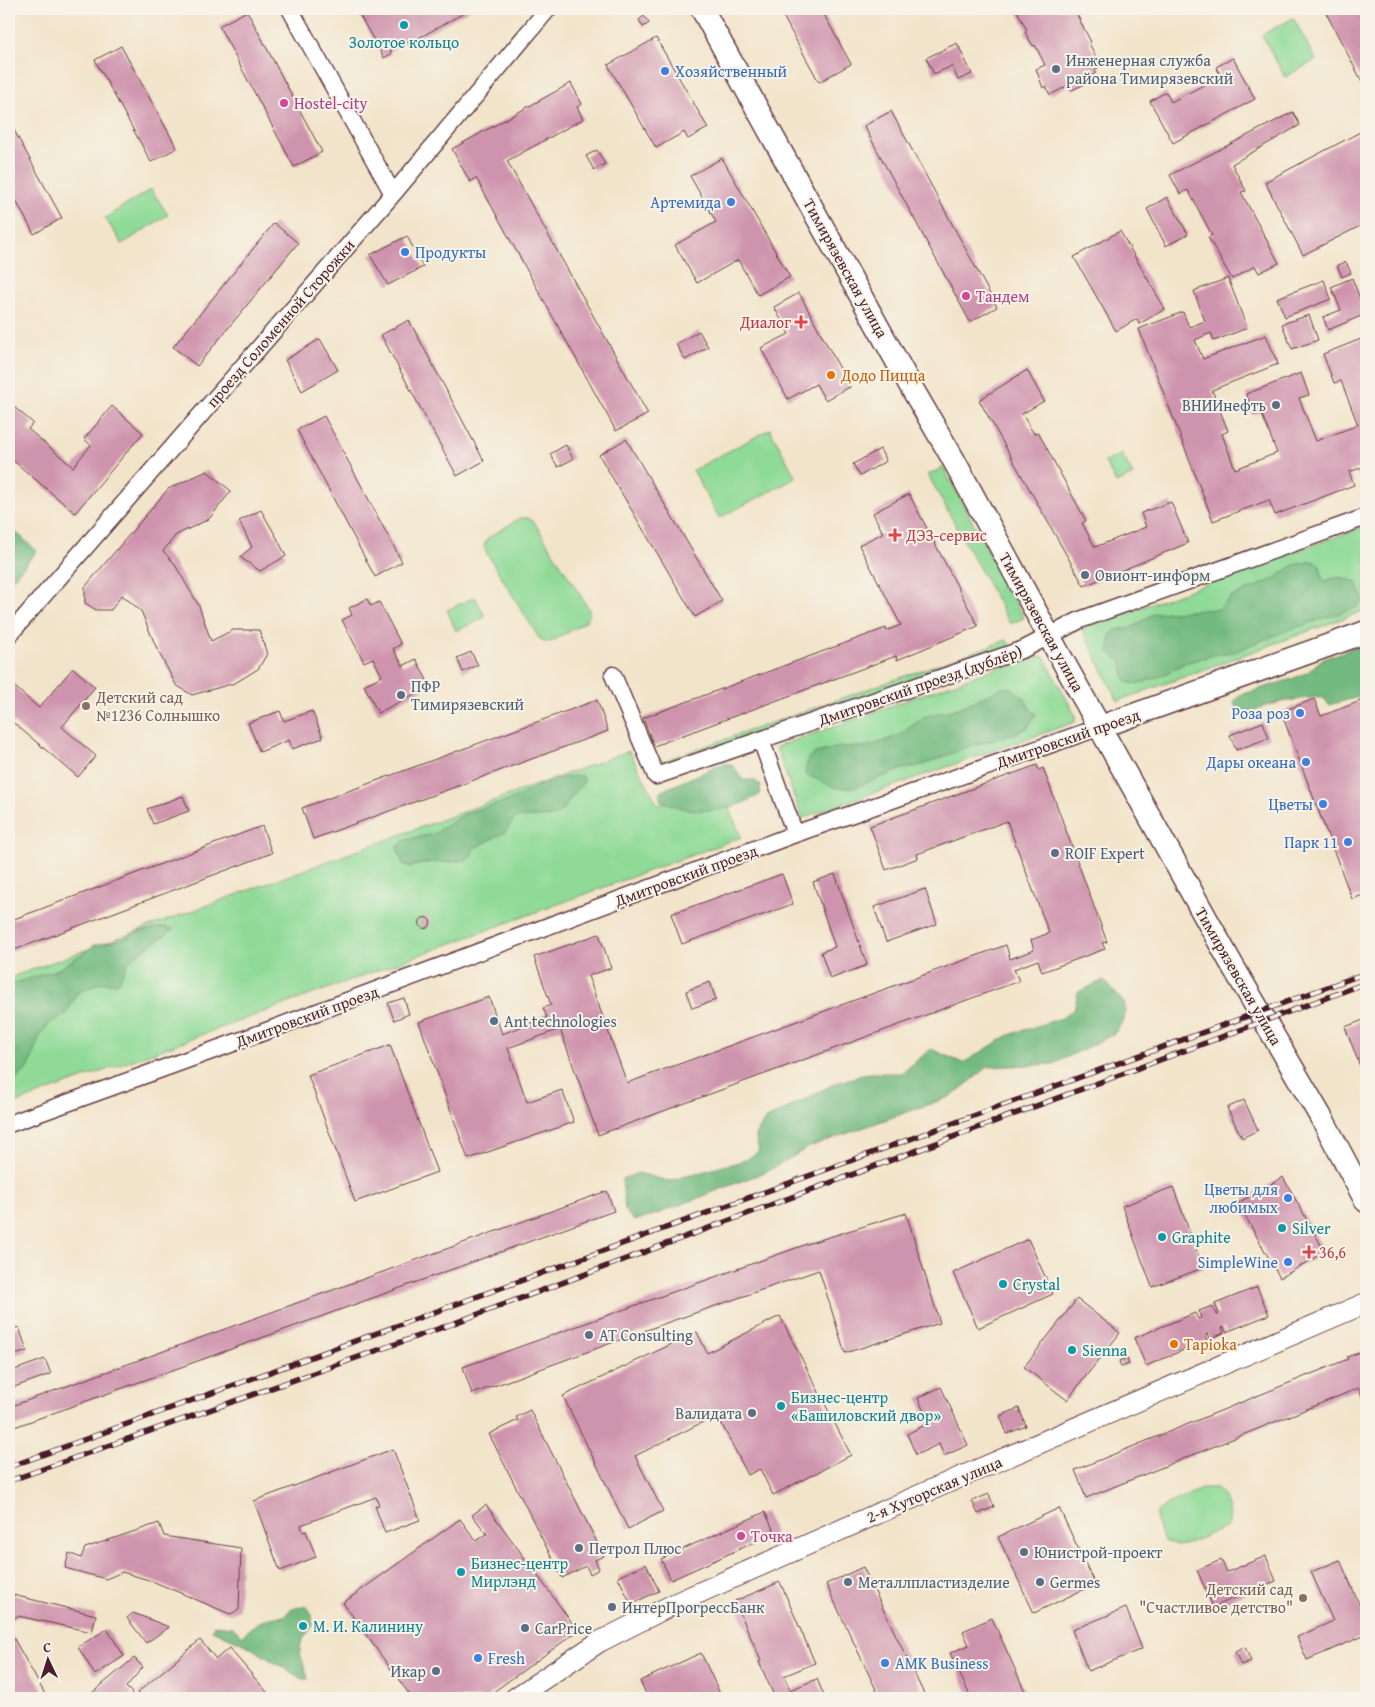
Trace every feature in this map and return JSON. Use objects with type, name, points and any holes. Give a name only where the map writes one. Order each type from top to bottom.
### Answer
[{"type":"main road","name":"Тимирязевская улица","points":[[702,9],[1231,963],[1328,1129],[1366,1201]]},
{"type":"main road","name":"Дмитровский проезд","points":[[1100,727],[1366,632]]},
{"type":"street","points":[[290,9],[393,194]]},
{"type":"street","name":"проезд Соломенной Сторожки","points":[[9,634],[393,194],[548,9]]},
{"type":"street","name":"Дмитровский проезд (дублёр)","points":[[613,675],[656,776],[1024,649],[1080,620],[1366,517]]},
{"type":"street","name":"Дмитровский проезд","points":[[9,1124],[270,1030],[795,834],[1100,727]]},
{"type":"street","points":[[761,740],[795,834]]},
{"type":"street","name":"2-я Хуторская улица","points":[[515,1698],[599,1642],[676,1603],[965,1475],[1366,1303]]},
{"type":"green space","points":[[1293,18],[1316,60],[1285,77],[1262,35]]},
{"type":"green space","points":[[151,189],[168,215],[122,244],[105,218]]},
{"type":"green space","points":[[770,429],[796,478],[719,518],[693,470]]},
{"type":"green space","points":[[1122,454],[1133,475],[1116,483],[1105,462]]},
{"type":"green space","points":[[943,467],[1024,618],[1010,624],[928,475]]},
{"type":"green space","points":[[520,518],[528,518],[534,522],[589,609],[589,615],[585,622],[553,641],[545,642],[539,638],[486,552],[484,545],[488,538]]},
{"type":"green space","points":[[9,526],[37,551],[9,583]]},
{"type":"green space","points":[[1366,526],[1366,610],[1118,701],[1082,629]]},
{"type":"green space","points":[[1313,561],[1320,565],[1323,581],[1340,577],[1357,582],[1363,600],[1358,607],[1283,632],[1234,652],[1218,654],[1185,663],[1163,675],[1139,684],[1130,683],[1124,678],[1122,662],[1109,652],[1110,635],[1116,630],[1133,627],[1154,613],[1219,609],[1231,597],[1272,580],[1294,565]]},
{"type":"green space","points":[[475,597],[485,617],[456,631],[447,610]]},
{"type":"green space","points":[[1007,640],[1012,648],[658,771],[655,764]]},
{"type":"green space","points":[[1366,643],[1366,695],[1329,705],[1324,698],[1290,700],[1271,704],[1243,716],[1237,710],[1234,702],[1240,695],[1292,679],[1308,672],[1321,660]]},
{"type":"green space","points":[[1033,655],[1044,657],[1075,715],[1075,722],[802,818],[776,747]]},
{"type":"green space","points":[[1010,687],[1024,698],[1030,709],[1036,714],[1027,728],[1013,735],[967,747],[923,765],[903,769],[853,788],[836,788],[805,774],[808,758],[816,753],[840,747],[865,747],[881,742],[900,735],[923,717],[959,708],[1000,689]]},
{"type":"green space","points":[[629,751],[658,805],[720,786],[741,837],[13,1104],[9,1093],[9,978]]},
{"type":"green space","points":[[725,763],[733,766],[743,780],[755,780],[761,786],[759,795],[735,806],[710,810],[685,808],[660,800],[659,792]]},
{"type":"green space","points":[[581,775],[585,780],[561,811],[554,816],[515,818],[505,832],[473,849],[471,857],[464,860],[425,863],[411,867],[403,864],[397,847],[405,840],[434,834],[466,813],[511,800],[550,780]]},
{"type":"green space","points":[[163,927],[174,929],[130,959],[118,983],[100,983],[77,993],[66,1014],[50,1023],[40,1035],[29,1067],[9,1086],[9,985],[59,969],[95,945],[119,940],[142,931]]},
{"type":"green space","points":[[1104,980],[1125,1004],[1124,1020],[1114,1034],[1053,1064],[988,1067],[952,1096],[809,1147],[770,1170],[649,1217],[634,1221],[625,1211],[622,1179],[638,1173],[668,1181],[746,1160],[759,1151],[755,1135],[765,1120],[836,1083],[868,1073],[902,1073],[931,1049],[963,1063],[1009,1035],[1062,1018],[1074,1009],[1078,992]]},
{"type":"green space","points":[[1204,1488],[1217,1488],[1223,1496],[1228,1506],[1230,1517],[1227,1527],[1184,1545],[1176,1546],[1164,1541],[1156,1521],[1156,1513],[1167,1504]]},
{"type":"green space","points":[[305,1605],[312,1614],[313,1626],[306,1634],[300,1646],[301,1657],[308,1679],[302,1679],[246,1645],[212,1630],[214,1625],[232,1627],[243,1636],[261,1621],[272,1617],[284,1616],[290,1610]]},
{"type":"building","name":"Золотое кольцо","points":[[356,9],[471,9],[410,43],[408,41],[390,51],[391,54],[384,58]]},
{"type":"building","points":[[779,9],[821,9],[851,64],[819,82]]},
{"type":"building","points":[[1016,9],[1074,9],[1091,42],[1089,43],[1096,58],[1094,59],[1098,68],[1095,70],[1096,73],[1087,78],[1089,82],[1072,90],[1069,85],[1050,95],[1046,86],[1043,88],[1036,69],[1045,65],[1035,45],[1033,46],[1025,32],[1027,30]]},
{"type":"building","points":[[1324,9],[1360,9],[1366,21],[1366,89]]},
{"type":"building","points":[[247,11],[322,152],[294,167],[219,26]]},
{"type":"building","points":[[644,16],[649,23],[643,27],[639,20]]},
{"type":"building","points":[[656,38],[708,128],[688,139],[684,132],[656,148],[608,65]]},
{"type":"building","points":[[957,43],[972,74],[958,80],[952,66],[934,74],[926,58]]},
{"type":"building","points":[[121,46],[177,148],[151,162],[95,60]]},
{"type":"building","points":[[1233,58],[1255,99],[1173,143],[1150,101],[1166,92],[1171,102],[1221,76],[1216,67]]},
{"type":"building","points":[[571,83],[582,104],[577,107],[583,119],[507,161],[648,414],[616,431],[476,178],[470,182],[452,149]]},
{"type":"building","points":[[891,111],[997,307],[970,322],[864,126]]},
{"type":"building","points":[[1293,112],[1300,125],[1232,164],[1246,191],[1241,192],[1279,263],[1259,273],[1255,266],[1232,279],[1208,237],[1212,235],[1188,190],[1180,194],[1170,175]]},
{"type":"building","points":[[9,121],[62,218],[34,234],[9,188]]},
{"type":"building","points":[[1366,129],[1366,223],[1303,255],[1265,182]]},
{"type":"building","points":[[597,150],[605,164],[594,170],[586,156]]},
{"type":"building","points":[[722,158],[790,277],[758,295],[738,260],[697,283],[675,245],[716,222],[690,176]]},
{"type":"building","points":[[1167,197],[1188,234],[1166,246],[1147,209]]},
{"type":"building","points":[[274,223],[298,243],[197,366],[173,347]]},
{"type":"building","points":[[1120,231],[1165,309],[1139,324],[1137,319],[1116,331],[1074,257]]},
{"type":"building","points":[[407,236],[423,267],[388,285],[370,255]]},
{"type":"building","points":[[1346,262],[1351,273],[1342,277],[1337,265]]},
{"type":"building","name":"ВНИИнефть","points":[[1228,278],[1247,328],[1214,341],[1211,333],[1195,340],[1203,359],[1266,335],[1278,364],[1212,390],[1228,431],[1222,434],[1235,469],[1277,453],[1261,412],[1254,415],[1246,394],[1301,373],[1309,395],[1299,398],[1316,441],[1358,425],[1341,381],[1334,383],[1323,354],[1366,337],[1366,466],[1349,472],[1354,485],[1275,515],[1269,500],[1213,521],[1139,329],[1183,312],[1189,327],[1205,321],[1194,291]]},
{"type":"building","points":[[1352,278],[1366,314],[1328,330],[1323,317],[1341,310],[1331,287]]},
{"type":"building","points":[[1324,280],[1331,299],[1285,317],[1277,298]]},
{"type":"building","points":[[799,293],[850,387],[825,400],[816,384],[788,399],[761,348],[789,334],[774,307]]},
{"type":"building","points":[[1309,315],[1318,340],[1292,349],[1282,324]]},
{"type":"building","points":[[409,320],[484,461],[457,476],[381,335]]},
{"type":"building","points":[[699,331],[708,347],[685,360],[676,344]]},
{"type":"building","points":[[320,339],[338,370],[302,391],[285,360]]},
{"type":"building","points":[[1027,370],[1044,401],[1022,414],[1034,434],[1038,432],[1086,521],[1082,523],[1095,547],[1146,527],[1141,513],[1171,502],[1188,543],[1084,586],[979,400]]},
{"type":"building","points":[[13,406],[33,423],[28,429],[73,467],[91,445],[84,439],[112,406],[143,433],[75,513],[9,457],[9,411]]},
{"type":"building","points":[[324,416],[402,562],[375,577],[297,430]]},
{"type":"building","points":[[626,439],[722,601],[695,617],[599,455]]},
{"type":"building","points":[[566,445],[573,459],[558,467],[550,454]]},
{"type":"building","points":[[880,449],[886,461],[860,476],[853,464]]},
{"type":"building","points":[[207,471],[231,491],[209,519],[176,535],[163,551],[174,563],[199,606],[211,641],[233,630],[259,630],[267,654],[258,669],[235,683],[192,695],[176,685],[157,649],[141,611],[122,595],[111,610],[96,610],[85,603],[85,587],[168,489]]},
{"type":"building","points":[[909,494],[978,626],[897,660],[896,656],[654,746],[643,718],[886,628],[886,631],[901,625],[859,545],[883,533],[873,513]]},
{"type":"building","points":[[261,510],[286,556],[260,571],[240,557],[252,547],[239,521]]},
{"type":"building","points":[[367,599],[371,606],[379,602],[401,644],[393,649],[403,666],[416,659],[430,686],[378,713],[364,685],[382,676],[373,658],[364,662],[342,620],[352,615],[349,608]]},
{"type":"building","points":[[471,652],[478,665],[463,672],[457,658]]},
{"type":"building","points":[[73,668],[95,687],[62,727],[96,756],[78,777],[9,719],[9,682],[39,708]]},
{"type":"building","name":"Парк 11","points":[[1314,699],[1321,716],[1366,699],[1366,894],[1352,899],[1281,712]]},
{"type":"building","points":[[597,700],[608,731],[313,839],[302,808]]},
{"type":"building","points":[[280,711],[284,721],[312,711],[323,738],[292,749],[289,740],[260,752],[248,723]]},
{"type":"building","points":[[1263,722],[1269,738],[1236,750],[1230,735]]},
{"type":"building","points":[[1037,765],[1039,770],[1043,768],[1107,942],[1102,943],[1105,949],[1042,972],[1038,960],[1014,969],[1019,981],[598,1135],[560,1029],[508,1048],[527,1102],[562,1090],[574,1122],[468,1159],[419,1022],[489,997],[502,1034],[547,1017],[543,1008],[551,1005],[534,957],[599,934],[611,968],[588,976],[627,1083],[1006,945],[1010,959],[1034,950],[1031,940],[1049,933],[1007,821],[917,854],[918,858],[886,870],[870,826]]},
{"type":"building","points":[[183,796],[189,811],[153,824],[147,809]]},
{"type":"building","points":[[262,826],[272,853],[9,952],[9,921]]},
{"type":"building","points":[[782,874],[793,904],[682,944],[671,914]]},
{"type":"building","points":[[835,874],[867,965],[830,979],[821,952],[835,947],[813,882]]},
{"type":"building","points":[[925,889],[937,924],[886,942],[874,907]]},
{"type":"building","points":[[423,918],[427,918],[430,923],[429,927],[423,928],[420,925],[420,921]]},
{"type":"building","points":[[710,982],[716,1000],[692,1008],[686,991]]},
{"type":"building","points":[[404,998],[409,1014],[394,1020],[388,1003]]},
{"type":"building","points":[[1366,1019],[1366,1063],[1360,1066],[1345,1027]]},
{"type":"building","points":[[390,1045],[437,1172],[355,1202],[308,1075]]},
{"type":"building","points":[[1244,1100],[1258,1130],[1242,1138],[1227,1108]]},
{"type":"building","name":"Silver","points":[[1283,1177],[1325,1252],[1280,1278],[1238,1203]]},
{"type":"building","name":"Graphite","points":[[1173,1187],[1203,1268],[1152,1287],[1122,1206]]},
{"type":"building","points":[[607,1191],[614,1211],[9,1429],[9,1407]]},
{"type":"building","points":[[906,1213],[940,1323],[845,1353],[819,1270],[666,1323],[472,1394],[463,1367],[810,1243]]},
{"type":"building","name":"Crystal","points":[[1028,1239],[1053,1294],[978,1328],[953,1273]]},
{"type":"building","points":[[1257,1287],[1269,1315],[1226,1332],[1224,1327],[1222,1328],[1224,1333],[1210,1339],[1208,1333],[1205,1335],[1207,1340],[1146,1366],[1134,1338],[1195,1313],[1198,1319],[1201,1318],[1199,1311],[1212,1306],[1216,1315],[1219,1314],[1215,1304]]},
{"type":"building","name":"Sienna","points":[[1077,1299],[1120,1333],[1067,1400],[1024,1367]]},
{"type":"building","points":[[780,1316],[851,1455],[773,1495],[760,1469],[748,1475],[717,1415],[635,1456],[663,1511],[628,1529],[563,1396],[697,1332],[707,1353]]},
{"type":"building","points":[[19,1327],[27,1351],[9,1357],[9,1330]]},
{"type":"building","points":[[1366,1350],[1366,1409],[1359,1388],[1086,1498],[1075,1470]]},
{"type":"building","points":[[1127,1358],[1129,1364],[1121,1367],[1119,1361]]},
{"type":"building","points":[[45,1359],[51,1374],[9,1389],[9,1372]]},
{"type":"building","points":[[941,1387],[968,1445],[944,1456],[939,1444],[916,1455],[907,1434],[929,1423],[918,1398]]},
{"type":"building","points":[[1019,1408],[1026,1426],[1007,1434],[1000,1416]]},
{"type":"building","points":[[530,1410],[604,1556],[595,1560],[599,1569],[590,1574],[586,1566],[562,1578],[489,1434],[518,1420],[516,1417]]},
{"type":"building","points":[[393,1449],[420,1520],[385,1533],[375,1506],[379,1505],[376,1497],[301,1525],[303,1532],[306,1531],[316,1557],[280,1571],[254,1501]]},
{"type":"building","points":[[989,1494],[994,1507],[978,1514],[972,1501]]},
{"type":"building","name":"Бизнес-центр Мирлэнд","points":[[486,1505],[578,1631],[485,1698],[412,1698],[343,1603],[460,1519],[476,1541],[487,1534],[472,1515]]},
{"type":"building","points":[[1059,1508],[1095,1584],[1034,1613],[998,1537]]},
{"type":"building","points":[[765,1512],[775,1533],[671,1580],[661,1559]]},
{"type":"building","points":[[159,1523],[164,1536],[241,1548],[239,1610],[230,1614],[152,1581],[122,1572],[106,1579],[65,1568],[69,1553],[81,1558],[85,1548]]},
{"type":"building","points":[[1266,1556],[1276,1581],[1213,1607],[1197,1570],[1221,1560],[1227,1572]]},
{"type":"building","points":[[1340,1560],[1362,1611],[1366,1609],[1366,1635],[1307,1660],[1297,1637],[1333,1621],[1311,1572]]},
{"type":"building","points":[[646,1564],[659,1591],[631,1604],[618,1577]]},
{"type":"building","points":[[863,1567],[926,1698],[880,1698],[826,1584]]},
{"type":"building","points":[[780,1582],[815,1663],[784,1676],[790,1690],[817,1679],[825,1698],[775,1698],[735,1601]]},
{"type":"building","points":[[9,1594],[96,1615],[92,1632],[18,1616],[9,1621]]},
{"type":"building","points":[[1126,1608],[1142,1649],[1088,1671],[1072,1630]]},
{"type":"building","points":[[133,1613],[169,1627],[146,1643],[127,1618]]},
{"type":"building","points":[[992,1618],[1028,1698],[971,1698],[950,1653],[969,1645],[963,1631]]},
{"type":"building","points":[[107,1629],[124,1656],[95,1675],[78,1647]]},
{"type":"building","points":[[9,1630],[46,1696],[43,1698],[9,1698]]},
{"type":"building","points":[[200,1640],[216,1659],[229,1648],[272,1698],[141,1698],[137,1693]]},
{"type":"building","points":[[1245,1647],[1251,1661],[1241,1665],[1235,1652]]},
{"type":"building","points":[[701,1653],[722,1698],[648,1698],[640,1681]]},
{"type":"building","points":[[134,1658],[143,1667],[126,1687],[132,1693],[130,1698],[86,1698]]},
{"type":"railway","points":[[9,1467],[1366,973]]},
{"type":"railway","points":[[9,1481],[449,1325],[1366,983]]},
{"type":"place","name":"Золотое кольцо","points":[[404,25]]},
{"type":"place","name":"Инженерная служба района Тимирязевский","points":[[1056,69]]},
{"type":"place","name":"Хозяйственный","points":[[665,71]]},
{"type":"place","name":"Hostel-city","points":[[284,103]]},
{"type":"place","name":"Артемида","points":[[731,202]]},
{"type":"place","name":"Продукты","points":[[405,252]]},
{"type":"place","name":"Тандем","points":[[966,296]]},
{"type":"place","name":"Диалог","points":[[801,322]]},
{"type":"place","name":"Додо Пицца","points":[[831,375]]},
{"type":"place","name":"ВНИИнефть","points":[[1276,405]]},
{"type":"place","name":"ДЭЗ-сервис","points":[[895,535]]},
{"type":"place","name":"Овионт-информ","points":[[1085,575]]},
{"type":"place","name":"ПФР Тимирязевский","points":[[401,695]]},
{"type":"place","name":"Детский сад №1236 Солнышко","points":[[86,706]]},
{"type":"place","name":"Роза роз","points":[[1300,713]]},
{"type":"place","name":"Дары океана","points":[[1306,762]]},
{"type":"place","name":"Цветы","points":[[1323,804]]},
{"type":"place","name":"Парк 11","points":[[1348,842]]},
{"type":"place","name":"ROIF Expert","points":[[1055,853]]},
{"type":"place","name":"Ant technologies","points":[[494,1021]]},
{"type":"place","name":"Цветы для любимых","points":[[1288,1198]]},
{"type":"place","name":"Silver","points":[[1282,1228]]},
{"type":"place","name":"Graphite","points":[[1162,1237]]},
{"type":"place","name":"36,6","points":[[1309,1252]]},
{"type":"place","name":"SimpleWine","points":[[1288,1262]]},
{"type":"place","name":"Crystal","points":[[1003,1284]]},
{"type":"place","name":"AT Consulting","points":[[589,1335]]},
{"type":"place","name":"Tapioka","points":[[1174,1344]]},
{"type":"place","name":"Sienna","points":[[1072,1350]]},
{"type":"place","name":"Бизнес-центр «Башиловский двор»","points":[[781,1406]]},
{"type":"place","name":"Валидата","points":[[752,1413]]},
{"type":"place","name":"Точка","points":[[741,1536]]},
{"type":"place","name":"Петрол Плюс","points":[[579,1548]]},
{"type":"place","name":"Юнистрой-проект","points":[[1024,1552]]},
{"type":"place","name":"Бизнес-центр Мирлэнд","points":[[461,1572]]},
{"type":"place","name":"Металлпластизделие","points":[[848,1582]]},
{"type":"place","name":"Germes","points":[[1040,1582]]},
{"type":"place","name":"Детский сад \"Счастливое детство\"","points":[[1303,1598]]},
{"type":"place","name":"ИнтерПрогрессБанк","points":[[612,1607]]},
{"type":"place","name":"М. И. Калинину","points":[[303,1626]]},
{"type":"place","name":"CarPrice","points":[[525,1628]]},
{"type":"place","name":"Fresh","points":[[478,1658]]},
{"type":"place","name":"AMK Business","points":[[885,1663]]},
{"type":"place","name":"Икар","points":[[436,1671]]}]
